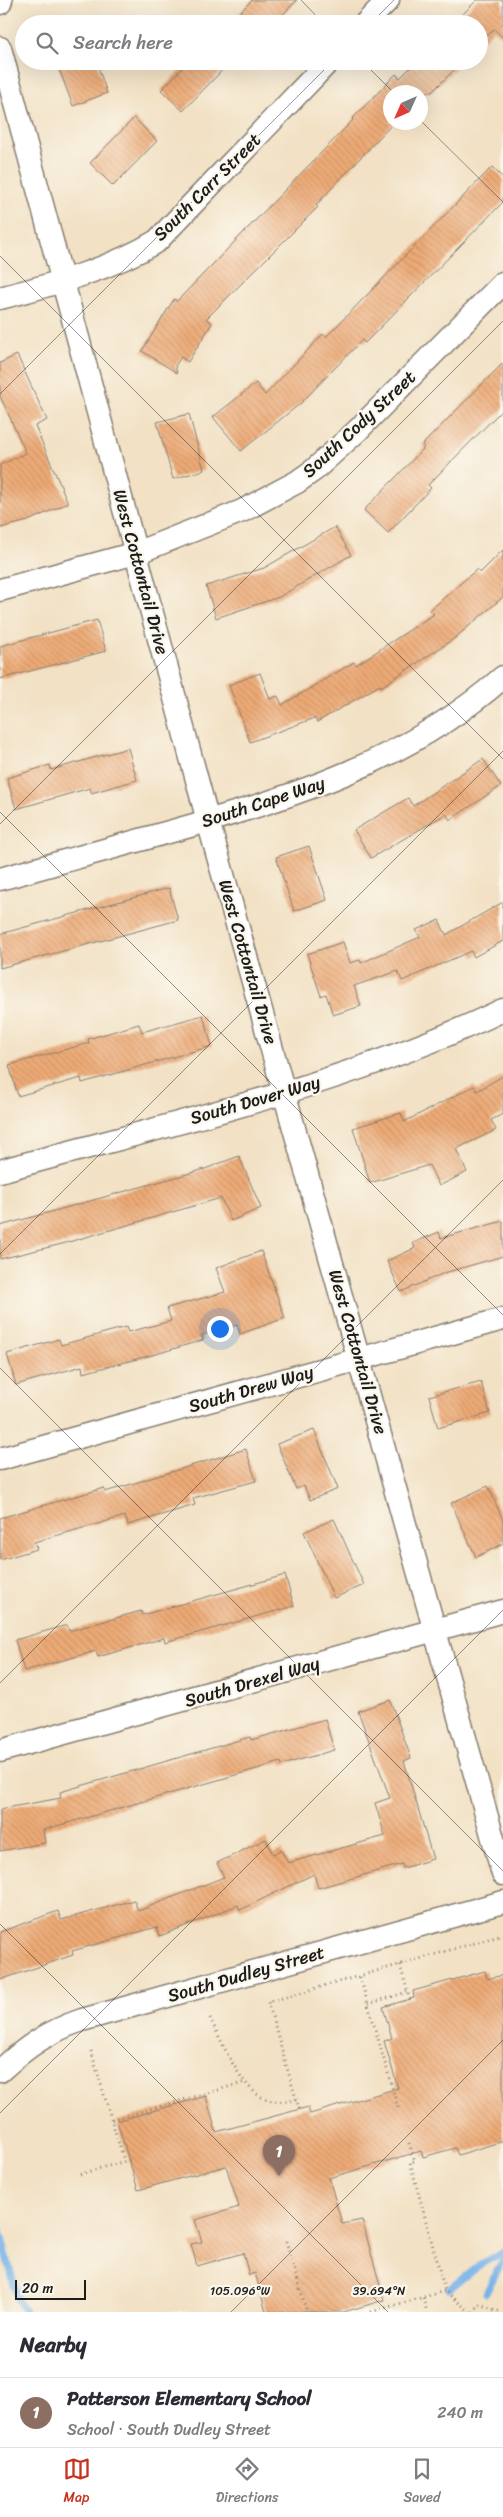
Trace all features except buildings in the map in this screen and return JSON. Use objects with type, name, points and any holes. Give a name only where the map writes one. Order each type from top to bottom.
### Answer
[{"type":"street","points":[[374,15],[388,0]]},
{"type":"street","name":"West Cottontail Drive","points":[[0,48],[208,821],[503,1874]]},
{"type":"street","name":"South Carr Street","points":[[0,298],[63,281],[130,257],[157,241],[320,70]]},
{"type":"street","name":"South Cody Street","points":[[0,590],[136,553],[266,500],[314,470],[358,430],[503,283]]},
{"type":"street","name":"South Cape Way","points":[[0,879],[279,800],[382,758],[424,736],[455,715],[503,677]]},
{"type":"street","name":"South Dover Way","points":[[0,1170],[285,1093],[407,1052],[503,1010]]},
{"type":"street","name":"South Drew Way","points":[[0,1459],[503,1320]]},
{"type":"street","name":"South Drexel Way","points":[[0,1752],[503,1611]]},
{"type":"street","name":"South Dudley Street","points":[[0,2071],[37,2040],[61,2027],[503,1902]]},
{"type":"path","points":[[300,2109],[268,2002],[503,1935]]},
{"type":"path","points":[[400,1965],[410,2000]]},
{"type":"path","points":[[360,1977],[399,2111]]},
{"type":"path","points":[[368,2004],[407,1992]]},
{"type":"path","points":[[210,2018],[234,2065],[246,2082],[259,2095],[267,2099],[297,2100]]},
{"type":"path","points":[[91,2051],[124,2161]]},
{"type":"path","points":[[112,2120],[246,2082]]},
{"type":"path","points":[[409,2143],[414,2161],[410,2162],[445,2291],[472,2312],[479,2304],[501,2312]]},
{"type":"path","points":[[80,2174],[129,2160]]},
{"type":"path","points":[[286,2241],[307,2312]]},
{"type":"path","points":[[371,2312],[445,2291]]},
{"type":"path","points":[[423,2298],[427,2312]]},
{"type":"waterway","points":[[0,2230],[18,2300],[25,2312]]},
{"type":"waterway","points":[[449,2289],[478,2266],[503,2252]]},
{"type":"waterway","points":[[486,2293],[503,2259]]},
{"type":"place","name":"Patterson Elementary School","points":[[279,2176]]}]
